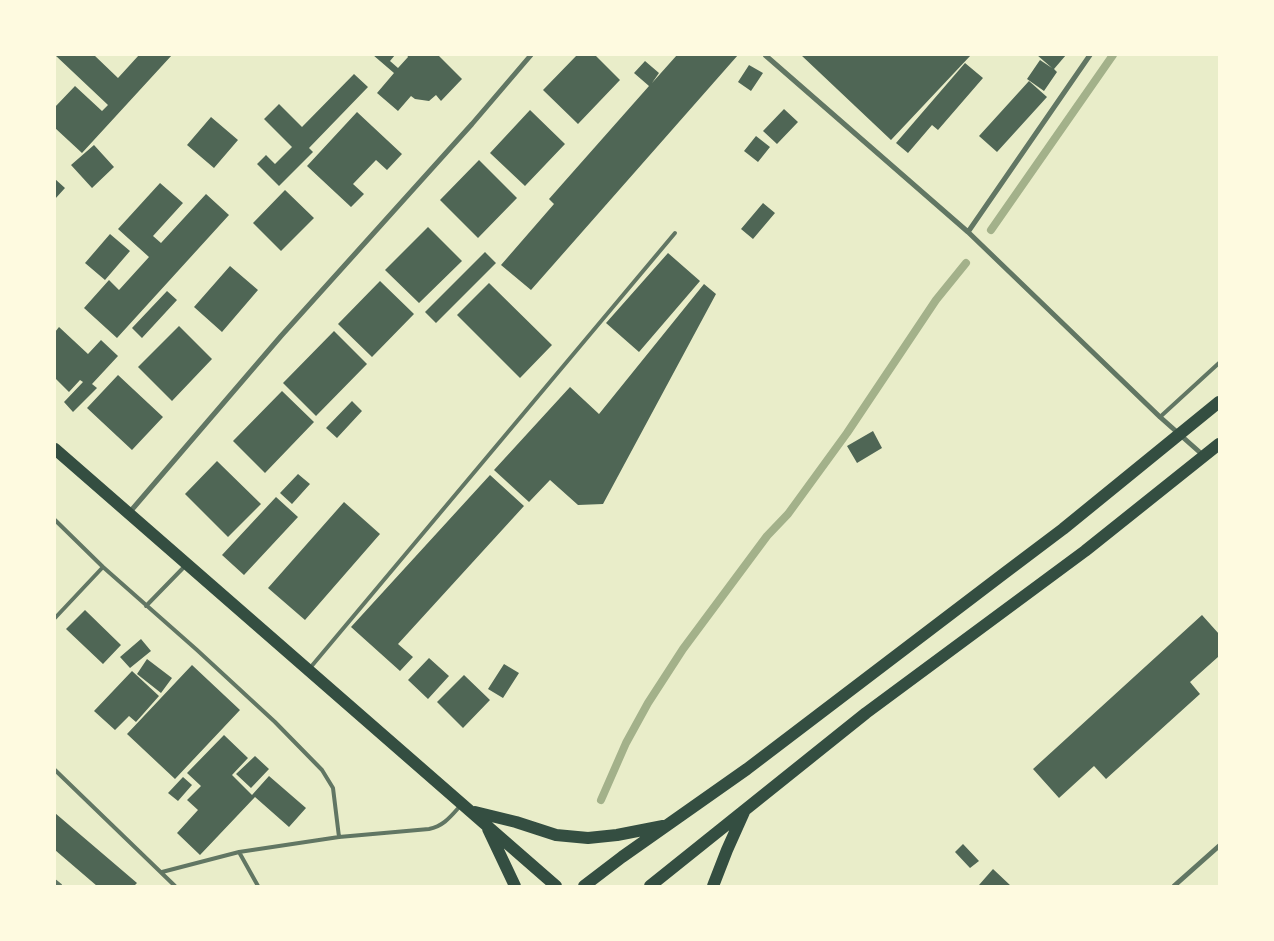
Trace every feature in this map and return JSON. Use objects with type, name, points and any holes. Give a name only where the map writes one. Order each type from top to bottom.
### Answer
[{"type":"main road","points":[[584,886],[747,769],[1010,570],[1219,402]]},
{"type":"main road","points":[[650,886],[866,713],[1085,551],[1219,444]]},
{"type":"main road","points":[[55,449],[556,886]]},
{"type":"main road","points":[[468,808],[556,835],[588,838],[617,835],[668,825]]},
{"type":"main road","points":[[713,886],[745,809]]},
{"type":"main road","points":[[484,822],[515,886]]},
{"type":"street","points":[[128,513],[281,336],[472,124],[531,55]]},
{"type":"street","points":[[765,55],[968,232],[1160,417],[1204,456]]},
{"type":"street","points":[[968,232],[1090,55]]},
{"type":"street","points":[[1174,886],[1219,846]]},
{"type":"street","points":[[55,882],[60,886]]},
{"type":"lane","points":[[309,669],[675,233]]},
{"type":"lane","points":[[1160,417],[1219,363]]},
{"type":"lane","points":[[55,520],[103,567],[275,722],[322,770],[333,788],[340,838]]},
{"type":"lane","points":[[146,606],[187,563]]},
{"type":"lane","points":[[55,618],[103,567]]},
{"type":"lane","points":[[55,770],[175,886]]},
{"type":"lane","points":[[162,872],[239,852],[340,838],[430,829],[439,827],[468,808]]},
{"type":"lane","points":[[239,852],[258,886]]},
{"type":"building","points":[[55,55],[94,55],[118,78],[139,55],[172,55],[82,153],[55,128],[55,107],[75,86],[102,111],[108,105]]},
{"type":"building","points":[[373,55],[395,55],[390,61],[398,68],[408,57],[407,55],[438,55],[462,79],[441,101],[436,95],[429,101],[415,99],[411,96],[398,111],[377,93],[394,73]]},
{"type":"building","points":[[577,55],[595,55],[620,80],[578,124],[543,90]]},
{"type":"building","points":[[677,55],[738,55],[531,290],[501,265],[554,204],[549,199],[649,86],[634,73],[645,61],[659,73],[652,83]]},
{"type":"building","points":[[801,55],[971,55],[891,140]]},
{"type":"building","points":[[1037,55],[1066,55],[1054,69],[1057,72],[1044,91],[1027,79],[1040,60],[1052,68]]},
{"type":"building","points":[[965,63],[983,78],[938,130],[932,125],[908,153],[896,143]]},
{"type":"building","points":[[749,65],[763,73],[751,91],[738,82]]},
{"type":"building","points":[[354,74],[368,87],[309,148],[313,152],[279,186],[257,164],[266,155],[275,164],[292,147],[264,119],[279,104],[302,127]]},
{"type":"building","points":[[1029,81],[1047,97],[997,152],[979,136]]},
{"type":"building","points":[[784,109],[798,122],[777,144],[763,131]]},
{"type":"building","points":[[530,110],[565,144],[525,186],[490,153]]},
{"type":"building","points":[[357,112],[402,154],[387,170],[376,160],[353,184],[364,194],[351,207],[307,166]]},
{"type":"building","points":[[211,117],[238,140],[214,168],[187,145]]},
{"type":"building","points":[[756,136],[770,147],[758,162],[744,151]]},
{"type":"building","points":[[94,145],[114,167],[92,188],[71,165]]},
{"type":"building","points":[[479,160],[517,198],[478,238],[440,200]]},
{"type":"building","points":[[55,179],[65,188],[55,199]]},
{"type":"building","points":[[160,183],[183,203],[153,236],[161,243],[206,194],[229,215],[117,338],[84,308],[109,280],[119,290],[149,257],[118,229]]},
{"type":"building","points":[[285,190],[314,218],[281,251],[253,223]]},
{"type":"building","points":[[763,203],[775,213],[753,239],[741,229]]},
{"type":"building","points":[[428,227],[462,261],[419,303],[385,270]]},
{"type":"building","points":[[110,234],[130,251],[105,280],[85,263]]},
{"type":"building","points":[[485,252],[496,263],[436,323],[425,312]]},
{"type":"building","points":[[668,253],[700,281],[639,352],[606,323]]},
{"type":"building","points":[[230,266],[258,290],[222,332],[194,307]]},
{"type":"building","points":[[380,281],[414,314],[372,357],[338,324]]},
{"type":"building","points":[[489,283],[552,345],[520,378],[457,315]]},
{"type":"building","points":[[704,284],[716,294],[603,504],[578,505],[550,480],[529,502],[494,470],[570,387],[599,414]]},
{"type":"building","points":[[167,291],[177,300],[142,338],[132,328]]},
{"type":"building","points":[[179,326],[212,359],[172,401],[138,367]]},
{"type":"building","points":[[59,327],[88,354],[101,340],[118,356],[92,384],[97,388],[73,412],[64,402],[83,382],[80,380],[69,392],[55,378],[55,332]]},
{"type":"building","points":[[334,331],[367,364],[316,416],[283,383]]},
{"type":"building","points":[[118,375],[163,417],[132,450],[87,408]]},
{"type":"building","points":[[282,391],[314,422],[265,473],[233,441]]},
{"type":"building","points":[[352,401],[362,411],[337,438],[326,428]]},
{"type":"building","points":[[873,431],[882,448],[857,463],[847,446]]},
{"type":"building","points":[[217,461],[261,504],[228,537],[185,494]]},
{"type":"building","points":[[298,474],[310,484],[292,504],[280,493]]},
{"type":"building","points":[[490,475],[524,506],[398,644],[413,657],[400,671],[351,627]]},
{"type":"building","points":[[276,497],[298,517],[244,575],[222,555]]},
{"type":"building","points":[[344,502],[380,534],[305,620],[268,588]]},
{"type":"building","points":[[85,610],[121,645],[103,664],[66,629]]},
{"type":"building","points":[[1202,615],[1219,634],[1219,659],[1218,657],[1190,682],[1200,694],[1106,779],[1094,766],[1059,798],[1033,769]]},
{"type":"building","points":[[141,639],[151,651],[130,668],[120,657]]},
{"type":"building","points":[[429,658],[449,676],[428,699],[408,680]]},
{"type":"building","points":[[147,659],[172,678],[161,693],[137,674]]},
{"type":"building","points":[[504,664],[519,673],[503,698],[488,689]]},
{"type":"building","points":[[192,665],[240,710],[175,779],[127,734]]},
{"type":"building","points":[[132,671],[159,696],[136,722],[129,716],[115,730],[94,711]]},
{"type":"building","points":[[464,675],[490,700],[463,728],[437,702]]},
{"type":"building","points":[[224,735],[248,758],[232,775],[252,795],[269,776],[306,808],[289,827],[255,797],[200,855],[177,833],[198,810],[187,800],[201,786],[187,773]]},
{"type":"building","points":[[255,756],[269,769],[251,788],[236,774]]},
{"type":"building","points":[[183,777],[192,785],[178,801],[168,793]]},
{"type":"building","points":[[55,813],[137,883],[134,886],[97,886],[55,850]]},
{"type":"building","points":[[963,844],[979,861],[970,868],[955,852]]},
{"type":"building","points":[[993,869],[1011,886],[980,886]]},
{"type":"waterway","points":[[991,230],[1113,55]]},
{"type":"waterway","points":[[601,800],[626,743],[648,703],[683,649],[767,536],[788,514],[847,433],[936,300],[966,263]]}]
